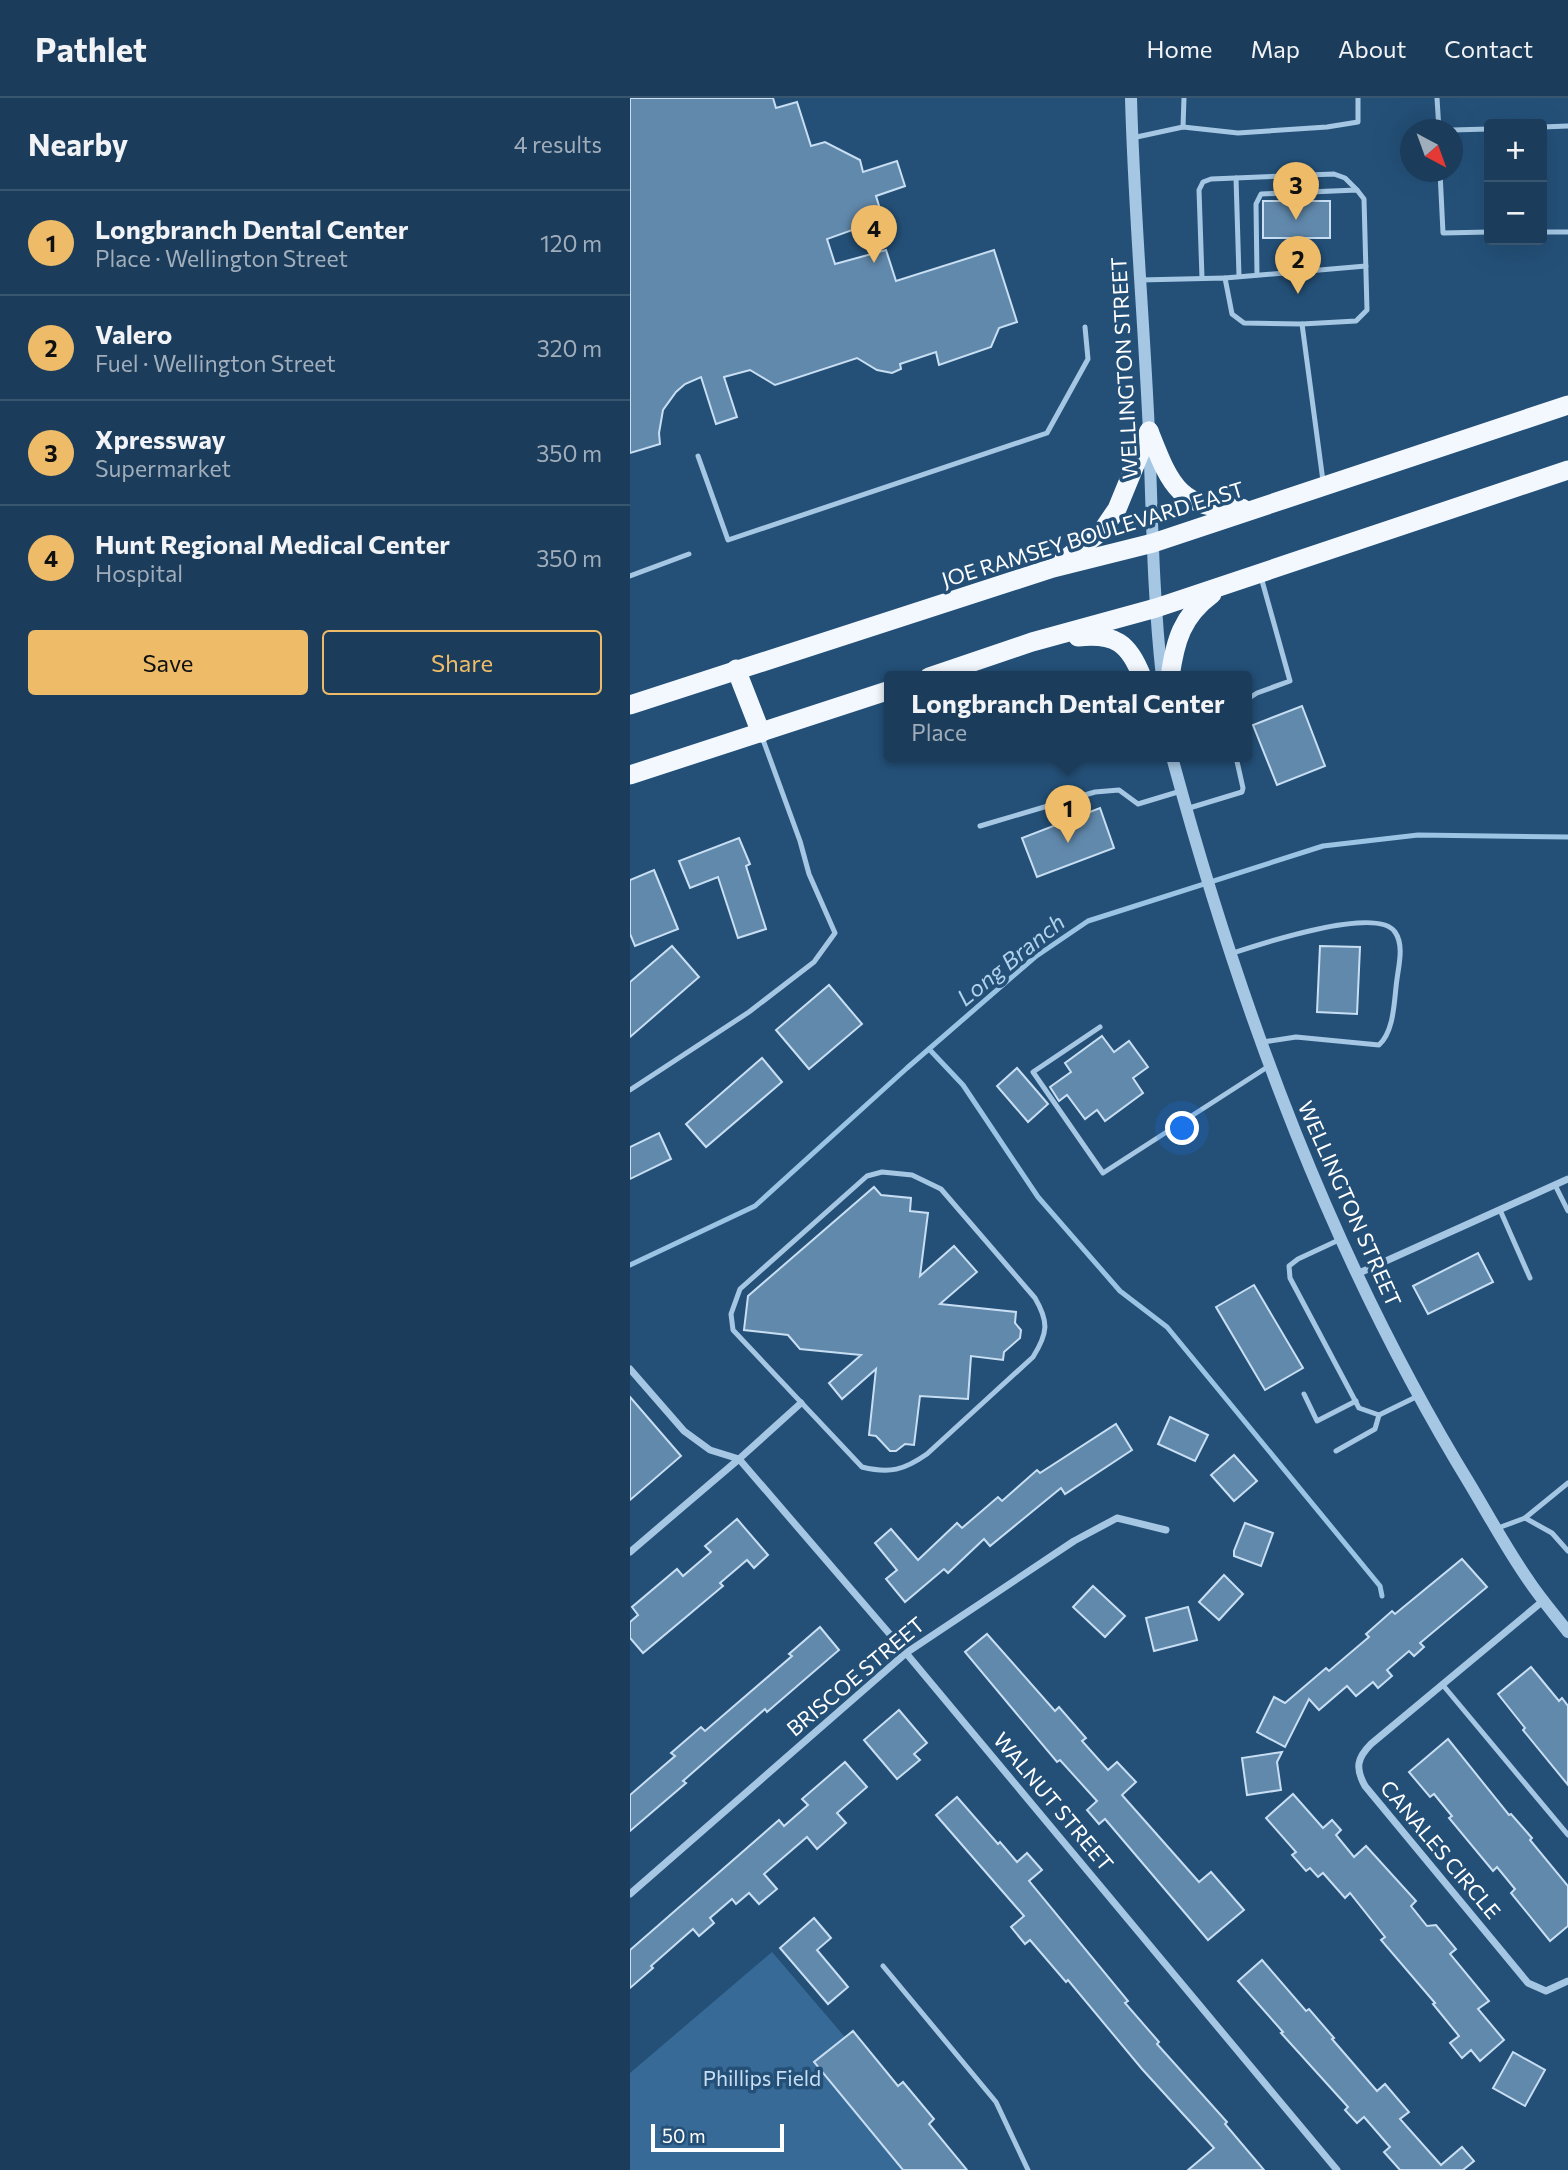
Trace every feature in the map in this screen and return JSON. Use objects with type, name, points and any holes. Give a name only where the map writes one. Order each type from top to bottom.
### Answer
[{"type":"highway","name":"JOE RAMSEY BOULEVARD EAST","points":[[630,705],[1053,568],[1153,543],[1568,405]]},
{"type":"highway","points":[[1149,431],[1165,473],[1191,500],[1218,508],[1265,507]]},
{"type":"highway","points":[[1053,568],[1102,531],[1117,509],[1149,431]]},
{"type":"highway","points":[[947,671],[1032,642],[1221,587],[1568,470]]},
{"type":"highway","points":[[1171,671],[1173,653],[1186,620],[1196,606],[1221,587]]},
{"type":"highway","points":[[1032,642],[1094,635],[1111,638],[1126,646],[1139,671]]},
{"type":"highway","points":[[736,670],[761,733]]},
{"type":"highway","points":[[630,775],[884,692]]},
{"type":"street","name":"WELLINGTON STREET","points":[[1131,98],[1156,608],[1161,671]]},
{"type":"street","name":"WELLINGTON STREET","points":[[1173,762],[1201,861],[1260,1042],[1356,1275],[1418,1396],[1528,1580],[1568,1632]]},
{"type":"street","points":[[1356,1275],[1568,1179]]},
{"type":"street","points":[[630,1368],[684,1432],[710,1450],[739,1459]]},
{"type":"street","points":[[630,1552],[801,1402]]},
{"type":"street","name":"WALNUT STREET","points":[[739,1459],[906,1653],[1337,2170]]},
{"type":"street","name":"BRISCOE STREET","points":[[630,1894],[906,1653],[1074,1541],[1118,1518],[1166,1530]]},
{"type":"street","name":"CANALES CIRCLE","points":[[1544,1600],[1362,1753],[1357,1764],[1358,1774],[1365,1786],[1528,1983],[1546,1991],[1568,1981]]},
{"type":"lane","points":[[1183,127],[1184,98]]},
{"type":"lane","points":[[1132,138],[1183,127],[1238,134],[1358,122],[1358,98]]},
{"type":"lane","points":[[1437,98],[1438,119]]},
{"type":"lane","points":[[1547,127],[1568,126]]},
{"type":"lane","points":[[1463,130],[1484,129]]},
{"type":"lane","points":[[1202,278],[1199,190],[1203,182],[1211,179],[1334,174],[1345,178],[1364,199],[1367,310],[1356,321],[1244,323],[1232,314],[1224,278]]},
{"type":"lane","points":[[1236,178],[1238,276]]},
{"type":"lane","points":[[1440,182],[1443,233],[1484,232]]},
{"type":"lane","points":[[1257,275],[1256,204],[1261,194],[1357,190]]},
{"type":"lane","points":[[1547,232],[1568,232]]},
{"type":"lane","points":[[1139,280],[1224,278],[1366,266]]},
{"type":"lane","points":[[1302,324],[1323,487]]},
{"type":"lane","points":[[698,456],[728,540],[1047,433],[1088,359],[1085,327]]},
{"type":"lane","points":[[630,576],[689,554]]},
{"type":"lane","points":[[1252,696],[1290,681],[1260,574]]},
{"type":"lane","points":[[630,1090],[749,1012],[814,962],[835,933],[809,874],[800,841],[761,733]]},
{"type":"lane","points":[[1186,809],[1242,792],[1237,762]]},
{"type":"lane","points":[[980,826],[1095,792],[1119,790],[1138,804],[1181,791]]},
{"type":"lane","points":[[1230,954],[1283,936],[1352,924],[1374,922],[1388,926],[1395,932],[1401,950],[1392,1015],[1390,1028],[1379,1045],[1296,1037],[1260,1042]]},
{"type":"lane","points":[[1100,1027],[1033,1072],[1103,1173],[1269,1066]]},
{"type":"lane","points":[[882,1172],[912,1175],[941,1189],[1035,1298],[1045,1316],[1041,1343],[1033,1357],[927,1454],[892,1471],[862,1467],[801,1402],[733,1329],[731,1314],[734,1301],[740,1289],[867,1176],[882,1172]]},
{"type":"lane","points":[[1555,1185],[1568,1212]]},
{"type":"lane","points":[[1500,1210],[1530,1278]]},
{"type":"lane","points":[[1341,1239],[1298,1259],[1289,1266],[1290,1278],[1359,1408],[1379,1415],[1418,1396]]},
{"type":"lane","points":[[1304,1394],[1317,1420],[1356,1401]]},
{"type":"lane","points":[[1336,1451],[1375,1429],[1379,1415]]},
{"type":"lane","points":[[1497,1528],[1525,1518],[1568,1483]]},
{"type":"lane","points":[[1525,1518],[1552,1533],[1568,1551]]},
{"type":"lane","points":[[1442,1684],[1568,1835]]},
{"type":"lane","points":[[883,1966],[996,2102],[1028,2170]]},
{"type":"green space","name":"Phillips Field","points":[[772,1952],[959,2170],[630,2170],[630,2073]]},
{"type":"building","points":[[630,98],[773,98],[776,108],[797,102],[811,146],[825,142],[860,160],[863,172],[897,161],[905,186],[876,196],[883,219],[827,239],[835,264],[886,250],[896,281],[994,250],[1017,322],[999,328],[991,347],[939,365],[936,352],[900,364],[901,369],[892,373],[877,370],[857,358],[775,385],[750,370],[724,377],[737,417],[716,424],[701,377],[685,384],[663,410],[660,444],[630,453]]},
{"type":"building","points":[[1263,201],[1330,201],[1330,238],[1263,238]]},
{"type":"building","points":[[1302,706],[1325,766],[1277,785],[1253,725]]},
{"type":"building","points":[[1100,808],[1114,848],[1037,877],[1022,838]]},
{"type":"building","points":[[739,838],[750,864],[746,866],[766,929],[738,938],[718,877],[690,888],[679,861]]},
{"type":"building","points":[[654,870],[678,929],[635,946],[630,934],[630,880]]},
{"type":"building","points":[[672,946],[699,977],[630,1037],[630,982]]},
{"type":"building","points":[[1320,946],[1360,947],[1357,1014],[1317,1012]]},
{"type":"building","points":[[829,985],[862,1024],[809,1069],[776,1030]]},
{"type":"building","points":[[1102,1036],[1114,1052],[1129,1041],[1148,1067],[1133,1078],[1143,1093],[1105,1121],[1097,1110],[1085,1119],[1067,1095],[1059,1101],[1050,1087],[1071,1072],[1065,1063]]},
{"type":"building","points":[[762,1058],[782,1082],[706,1147],[686,1124]]},
{"type":"building","points":[[1017,1068],[1048,1104],[1028,1122],[997,1086]]},
{"type":"building","points":[[659,1133],[671,1159],[630,1179],[630,1147]]},
{"type":"building","points":[[874,1187],[881,1195],[911,1198],[910,1211],[928,1213],[920,1276],[954,1246],[977,1272],[940,1304],[1016,1312],[1015,1323],[1021,1330],[1020,1338],[1004,1352],[1003,1360],[971,1356],[968,1399],[920,1396],[914,1445],[905,1444],[896,1451],[890,1451],[876,1436],[869,1435],[876,1369],[842,1399],[829,1383],[861,1355],[800,1349],[788,1335],[744,1330],[748,1296]]},
{"type":"building","points":[[1478,1253],[1493,1282],[1428,1314],[1413,1286]]},
{"type":"building","points":[[1254,1285],[1303,1368],[1265,1390],[1216,1307]]},
{"type":"building","points":[[630,1397],[681,1456],[630,1500]]},
{"type":"building","points":[[1170,1417],[1208,1435],[1195,1461],[1158,1444]]},
{"type":"building","points":[[1116,1424],[1132,1450],[1065,1494],[1061,1488],[990,1546],[984,1539],[948,1573],[944,1569],[905,1602],[886,1579],[897,1570],[875,1543],[891,1529],[918,1560],[957,1523],[962,1528],[998,1497],[1002,1501],[1037,1470],[1040,1473]]},
{"type":"building","points":[[1234,1455],[1257,1481],[1234,1501],[1211,1475]]},
{"type":"building","points":[[737,1519],[768,1555],[754,1568],[747,1560],[720,1583],[723,1586],[643,1653],[630,1638],[630,1622],[638,1615],[632,1607],[677,1569],[683,1576],[711,1552],[705,1546]]},
{"type":"building","points":[[1245,1523],[1273,1533],[1261,1566],[1234,1556]]},
{"type":"building","points":[[1462,1559],[1487,1587],[1420,1643],[1424,1647],[1414,1656],[1409,1651],[1387,1670],[1392,1676],[1378,1688],[1373,1682],[1356,1696],[1347,1686],[1319,1710],[1309,1699],[1285,1747],[1257,1732],[1274,1697],[1285,1703],[1326,1668],[1329,1671],[1369,1637],[1366,1634],[1392,1611],[1395,1614]]},
{"type":"building","points":[[1224,1575],[1243,1594],[1219,1620],[1199,1602]]},
{"type":"building","points":[[1093,1586],[1125,1616],[1105,1637],[1073,1607]]},
{"type":"building","points":[[1188,1607],[1197,1640],[1154,1651],[1146,1618]]},
{"type":"building","points":[[820,1627],[839,1650],[767,1712],[765,1709],[630,1831],[630,1795],[675,1756],[671,1753],[701,1727],[705,1731],[792,1656],[789,1654]]},
{"type":"building","points":[[987,1634],[1055,1711],[1059,1707],[1086,1738],[1082,1741],[1108,1770],[1117,1762],[1136,1782],[1122,1795],[1199,1882],[1211,1872],[1244,1910],[1208,1940],[1105,1819],[1099,1824],[1087,1810],[1097,1801],[1060,1760],[1057,1762],[965,1652]]},
{"type":"building","points":[[1531,1667],[1559,1701],[1562,1698],[1568,1706],[1568,1785],[1523,1730],[1525,1728],[1498,1694]]},
{"type":"building","points":[[899,1710],[927,1743],[914,1754],[920,1760],[897,1779],[864,1740]]},
{"type":"building","points":[[1448,1739],[1509,1815],[1511,1814],[1532,1838],[1530,1840],[1568,1886],[1568,1926],[1550,1941],[1511,1893],[1515,1889],[1497,1867],[1493,1871],[1449,1818],[1452,1816],[1434,1794],[1430,1797],[1409,1772]]},
{"type":"building","points":[[1282,1752],[1277,1762],[1281,1790],[1247,1795],[1242,1758]]},
{"type":"building","points":[[845,1762],[867,1787],[837,1813],[846,1823],[817,1849],[807,1837],[764,1874],[777,1889],[759,1904],[749,1893],[736,1904],[732,1899],[710,1918],[714,1923],[699,1936],[693,1929],[630,1988],[630,1950],[779,1820],[784,1826],[808,1805],[802,1799]]},
{"type":"building","points":[[1293,1794],[1323,1828],[1332,1820],[1341,1830],[1336,1835],[1354,1857],[1366,1846],[1416,1901],[1411,1906],[1427,1926],[1436,1925],[1456,1949],[1450,1954],[1489,2001],[1478,2009],[1504,2040],[1480,2061],[1471,2050],[1462,2058],[1450,2043],[1459,2036],[1433,2004],[1435,2003],[1381,1940],[1385,1937],[1350,1893],[1345,1898],[1323,1873],[1318,1877],[1310,1868],[1306,1871],[1292,1855],[1296,1852],[1266,1818]]},
{"type":"building","points":[[957,1797],[1017,1862],[1027,1853],[1042,1870],[1029,1881],[1128,2001],[1125,2003],[1159,2042],[1157,2044],[1227,2122],[1225,2124],[1264,2170],[1188,2170],[1214,2148],[1142,2069],[1068,1980],[1066,1982],[1030,1940],[1025,1944],[1011,1927],[1024,1916],[936,1815]]},
{"type":"building","points":[[814,1918],[831,1938],[817,1950],[848,1987],[828,2004],[780,1948]]},
{"type":"building","points":[[1262,1960],[1306,2011],[1309,2009],[1377,2091],[1385,2084],[1409,2112],[1400,2119],[1441,2165],[1462,2147],[1474,2161],[1463,2170],[1400,2170],[1384,2152],[1390,2147],[1364,2117],[1357,2123],[1345,2110],[1348,2107],[1238,1981]]},
{"type":"building","points":[[853,2031],[898,2086],[903,2082],[934,2119],[929,2124],[967,2170],[903,2170],[814,2062]]},
{"type":"building","points":[[1513,2052],[1545,2070],[1525,2106],[1493,2088]]},
{"type":"waterway","name":"Long Branch","points":[[630,1265],[755,1206],[907,1068],[1035,957],[1088,921],[1323,846],[1418,835],[1568,837]]},
{"type":"waterway","points":[[929,1049],[963,1085],[1038,1197],[1120,1291],[1167,1327],[1380,1586],[1382,1596]]},
{"type":"place","name":"Xpressway","points":[[1296,220]]},
{"type":"place","name":"Hunt Regional Medical Center","points":[[874,263]]},
{"type":"place","name":"Valero","points":[[1298,294]]},
{"type":"place","name":"Longbranch Dental Center","points":[[1068,843]]}]
